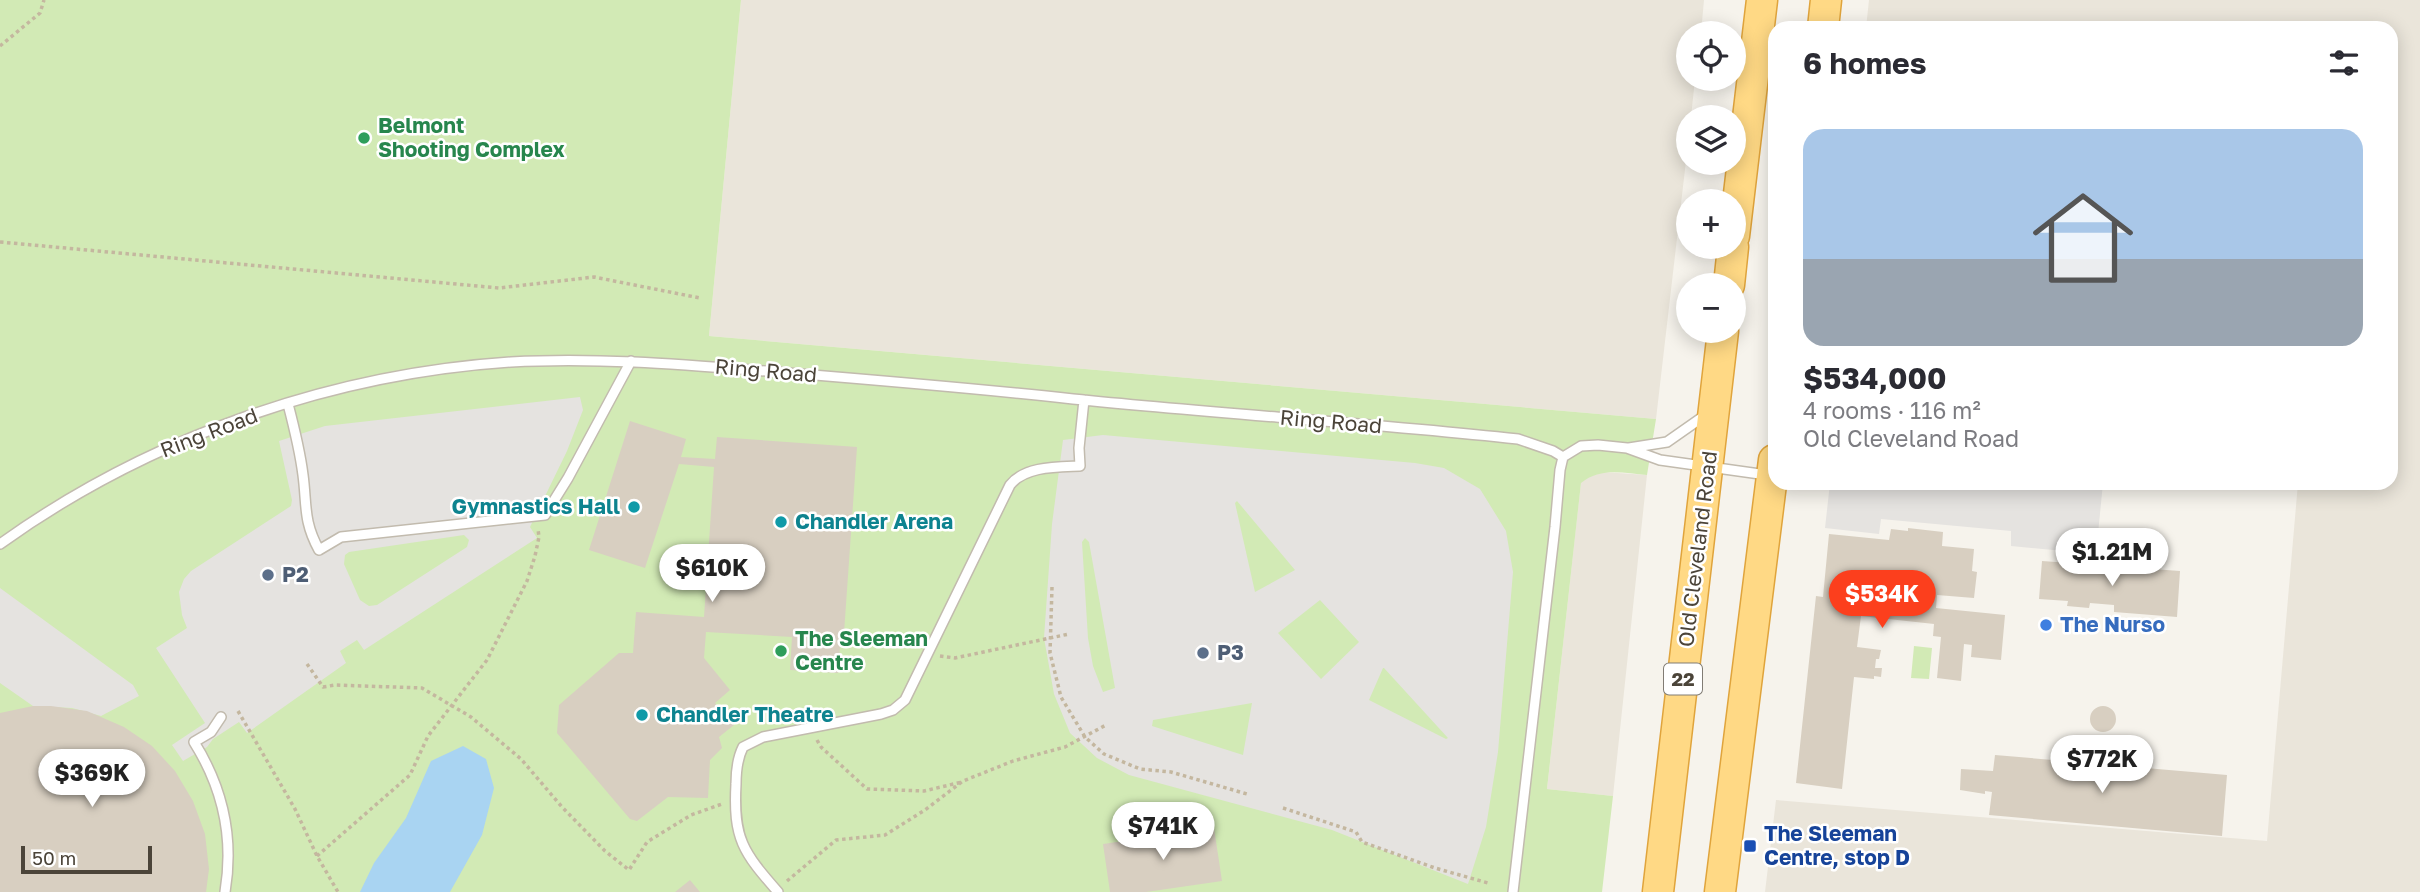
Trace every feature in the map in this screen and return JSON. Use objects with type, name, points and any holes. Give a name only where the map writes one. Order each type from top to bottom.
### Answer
[{"type":"highway","points":[[1740,189],[1762,0]]},
{"type":"highway","points":[[1824,21],[1826,0]]},
{"type":"highway","name":"Old Cleveland Road","points":[[1658,892],[1722,343]]},
{"type":"highway","points":[[1720,892],[1771,490]]},
{"type":"lane","name":"Ring Road","points":[[0,544],[97,483],[162,449],[244,418],[369,383],[457,368],[537,361],[631,362],[930,384],[1518,439],[1563,457]]},
{"type":"lane","points":[[288,404],[302,467],[305,512],[311,535],[319,550],[333,539],[341,537],[545,515],[631,362]]},
{"type":"lane","points":[[777,891],[756,867],[742,844],[735,818],[738,760],[743,747],[763,737],[893,710],[905,700],[1010,485],[1032,471],[1080,466],[1084,400]]},
{"type":"lane","points":[[1513,892],[1563,457],[1581,446],[1627,448],[1667,442],[1714,409]]},
{"type":"lane","points":[[1627,448],[1660,460],[1707,467],[1768,468]]},
{"type":"lane","points":[[221,717],[211,732],[194,742],[218,787],[223,807],[229,844],[225,892]]},
{"type":"path","points":[[0,46],[40,13],[44,0]]},
{"type":"path","points":[[0,242],[499,288],[594,277],[700,298]]},
{"type":"path","points":[[317,856],[410,775],[428,736],[487,660],[527,581],[539,537],[537,516]]},
{"type":"path","points":[[680,573],[707,576]]},
{"type":"path","points":[[1052,587],[1050,653],[1061,697],[1085,737],[1104,754],[1140,769],[1171,772],[1247,794]]},
{"type":"path","points":[[920,674],[931,675],[940,656],[955,658],[1069,634]]},
{"type":"path","points":[[307,664],[323,687],[335,685],[422,688],[471,717],[521,759],[562,807],[629,870],[647,842],[691,815],[719,804],[735,803]]},
{"type":"path","points":[[238,711],[296,809],[317,856],[338,892]]},
{"type":"path","points":[[810,729],[821,747],[867,789],[924,790],[964,781],[1013,761],[1065,747],[1105,725]]},
{"type":"path","points":[[777,891],[836,841],[885,835],[964,781]]},
{"type":"path","points":[[1283,808],[1356,832],[1362,842],[1434,868],[1488,883]]},
{"type":"shaded area","points":[[741,0],[1704,0],[1702,21],[1676,21],[1676,91],[1694,91],[1692,105],[1676,105],[1676,175],[1684,175],[1683,189],[1676,189],[1676,247],[1656,419],[709,336]]},
{"type":"shaded area","points":[[1869,0],[2420,0],[2420,892],[1765,892],[1776,800],[2267,841],[2297,490],[2398,490],[2398,21],[1867,21]]},
{"type":"shaded area","name":"P2","points":[[580,397],[583,410],[567,451],[530,527],[537,538],[364,650],[357,640],[340,651],[346,663],[247,733],[239,722],[213,739],[207,747],[183,761],[172,745],[205,723],[156,648],[187,628],[179,592],[184,579],[191,571],[291,506],[279,441],[325,426]],"holes":[[[464,535],[469,540],[467,547],[377,605],[369,606],[360,600],[344,564],[345,555],[349,552]]]},
{"type":"shaded area","name":"P3","points":[[1103,435],[1415,463],[1444,468],[1480,489],[1506,531],[1513,572],[1498,752],[1486,827],[1468,884],[1332,830],[1129,775],[1097,758],[1070,733],[1054,694],[1044,638],[1052,524],[1063,440]],"holes":[[[1237,501],[1295,570],[1255,592],[1235,503]],[[1085,538],[1089,542],[1115,688],[1103,692],[1093,666],[1088,638],[1082,542]],[[1320,600],[1359,642],[1321,679],[1278,633]],[[1383,668],[1448,738],[1369,700]],[[1252,703],[1243,755],[1152,726],[1153,720]]]},
{"type":"shaded area","points":[[1592,473],[1647,475],[1613,796],[1547,789],[1581,482]]},
{"type":"shaded area","points":[[1829,490],[2102,490],[2096,554],[2011,546],[2011,531],[1881,519],[1879,534],[1825,528]]},
{"type":"shaded area","points":[[0,588],[133,685],[139,696],[101,716],[72,708],[33,706],[0,683]]},
{"type":"green space","name":"The Sleeman Centre","points":[[0,0],[741,0],[709,336],[1656,419],[1647,475],[1604,473],[1581,483],[1547,789],[1613,796],[1602,892],[0,892]]},
{"type":"green space","points":[[1914,646],[1932,648],[1929,679],[1911,678]]},
{"type":"water","points":[[463,746],[486,759],[494,788],[482,835],[450,892],[360,892],[374,863],[406,818],[431,761]]},
{"type":"building","points":[[630,421],[686,439],[681,457],[715,459],[717,437],[857,447],[844,633],[841,633],[838,673],[790,670],[792,637],[706,632],[704,658],[730,690],[715,703],[734,725],[719,737],[722,748],[710,760],[708,798],[668,797],[637,821],[630,819],[557,733],[559,705],[619,653],[633,653],[636,612],[704,617],[714,467],[679,464],[645,568],[589,550]]},
{"type":"building","points":[[1908,528],[1943,532],[1942,546],[1974,549],[1972,571],[1977,572],[1974,598],[1937,595],[1936,608],[2005,615],[2001,660],[1971,657],[1972,645],[1964,644],[1961,681],[1937,678],[1941,637],[1933,636],[1934,624],[1861,616],[1857,647],[1881,650],[1875,668],[1882,668],[1881,677],[1854,677],[1842,789],[1796,783],[1816,596],[1823,597],[1829,534],[1889,540],[1891,529],[1908,531]]},
{"type":"building","points":[[2042,561],[2180,571],[2177,617],[2114,612],[2114,605],[2090,603],[2089,608],[2067,606],[2068,601],[2039,599]]},
{"type":"building","points":[[33,706],[87,711],[124,727],[152,746],[175,771],[193,801],[205,834],[209,869],[206,892],[0,892],[0,713]]},
{"type":"building","points":[[2103,706],[2112,710],[2116,719],[2112,728],[2103,732],[2094,728],[2090,719],[2094,710]]},
{"type":"building","points":[[1995,755],[2227,775],[2222,836],[1989,815],[1992,792],[1985,791],[1985,794],[1960,790],[1961,769],[1993,771]]},
{"type":"building","points":[[1214,828],[1222,881],[1146,892],[1110,892],[1103,844]]},
{"type":"building","points":[[690,880],[700,892],[675,892]]},
{"type":"place","name":"Belmont Shooting Complex","points":[[364,138]]},
{"type":"place","name":"Gymnastics Hall","points":[[634,507]]},
{"type":"place","name":"Chandler Arena","points":[[781,522]]},
{"type":"place","name":"P2","points":[[268,575]]},
{"type":"place","name":"The Nurso","points":[[2046,625]]},
{"type":"place","name":"The Sleeman Centre","points":[[781,651]]},
{"type":"place","name":"P3","points":[[1203,653]]},
{"type":"place","name":"Chandler Theatre","points":[[642,715]]},
{"type":"place","name":"The Sleeman Centre, stop D","points":[[1750,846]]}]
